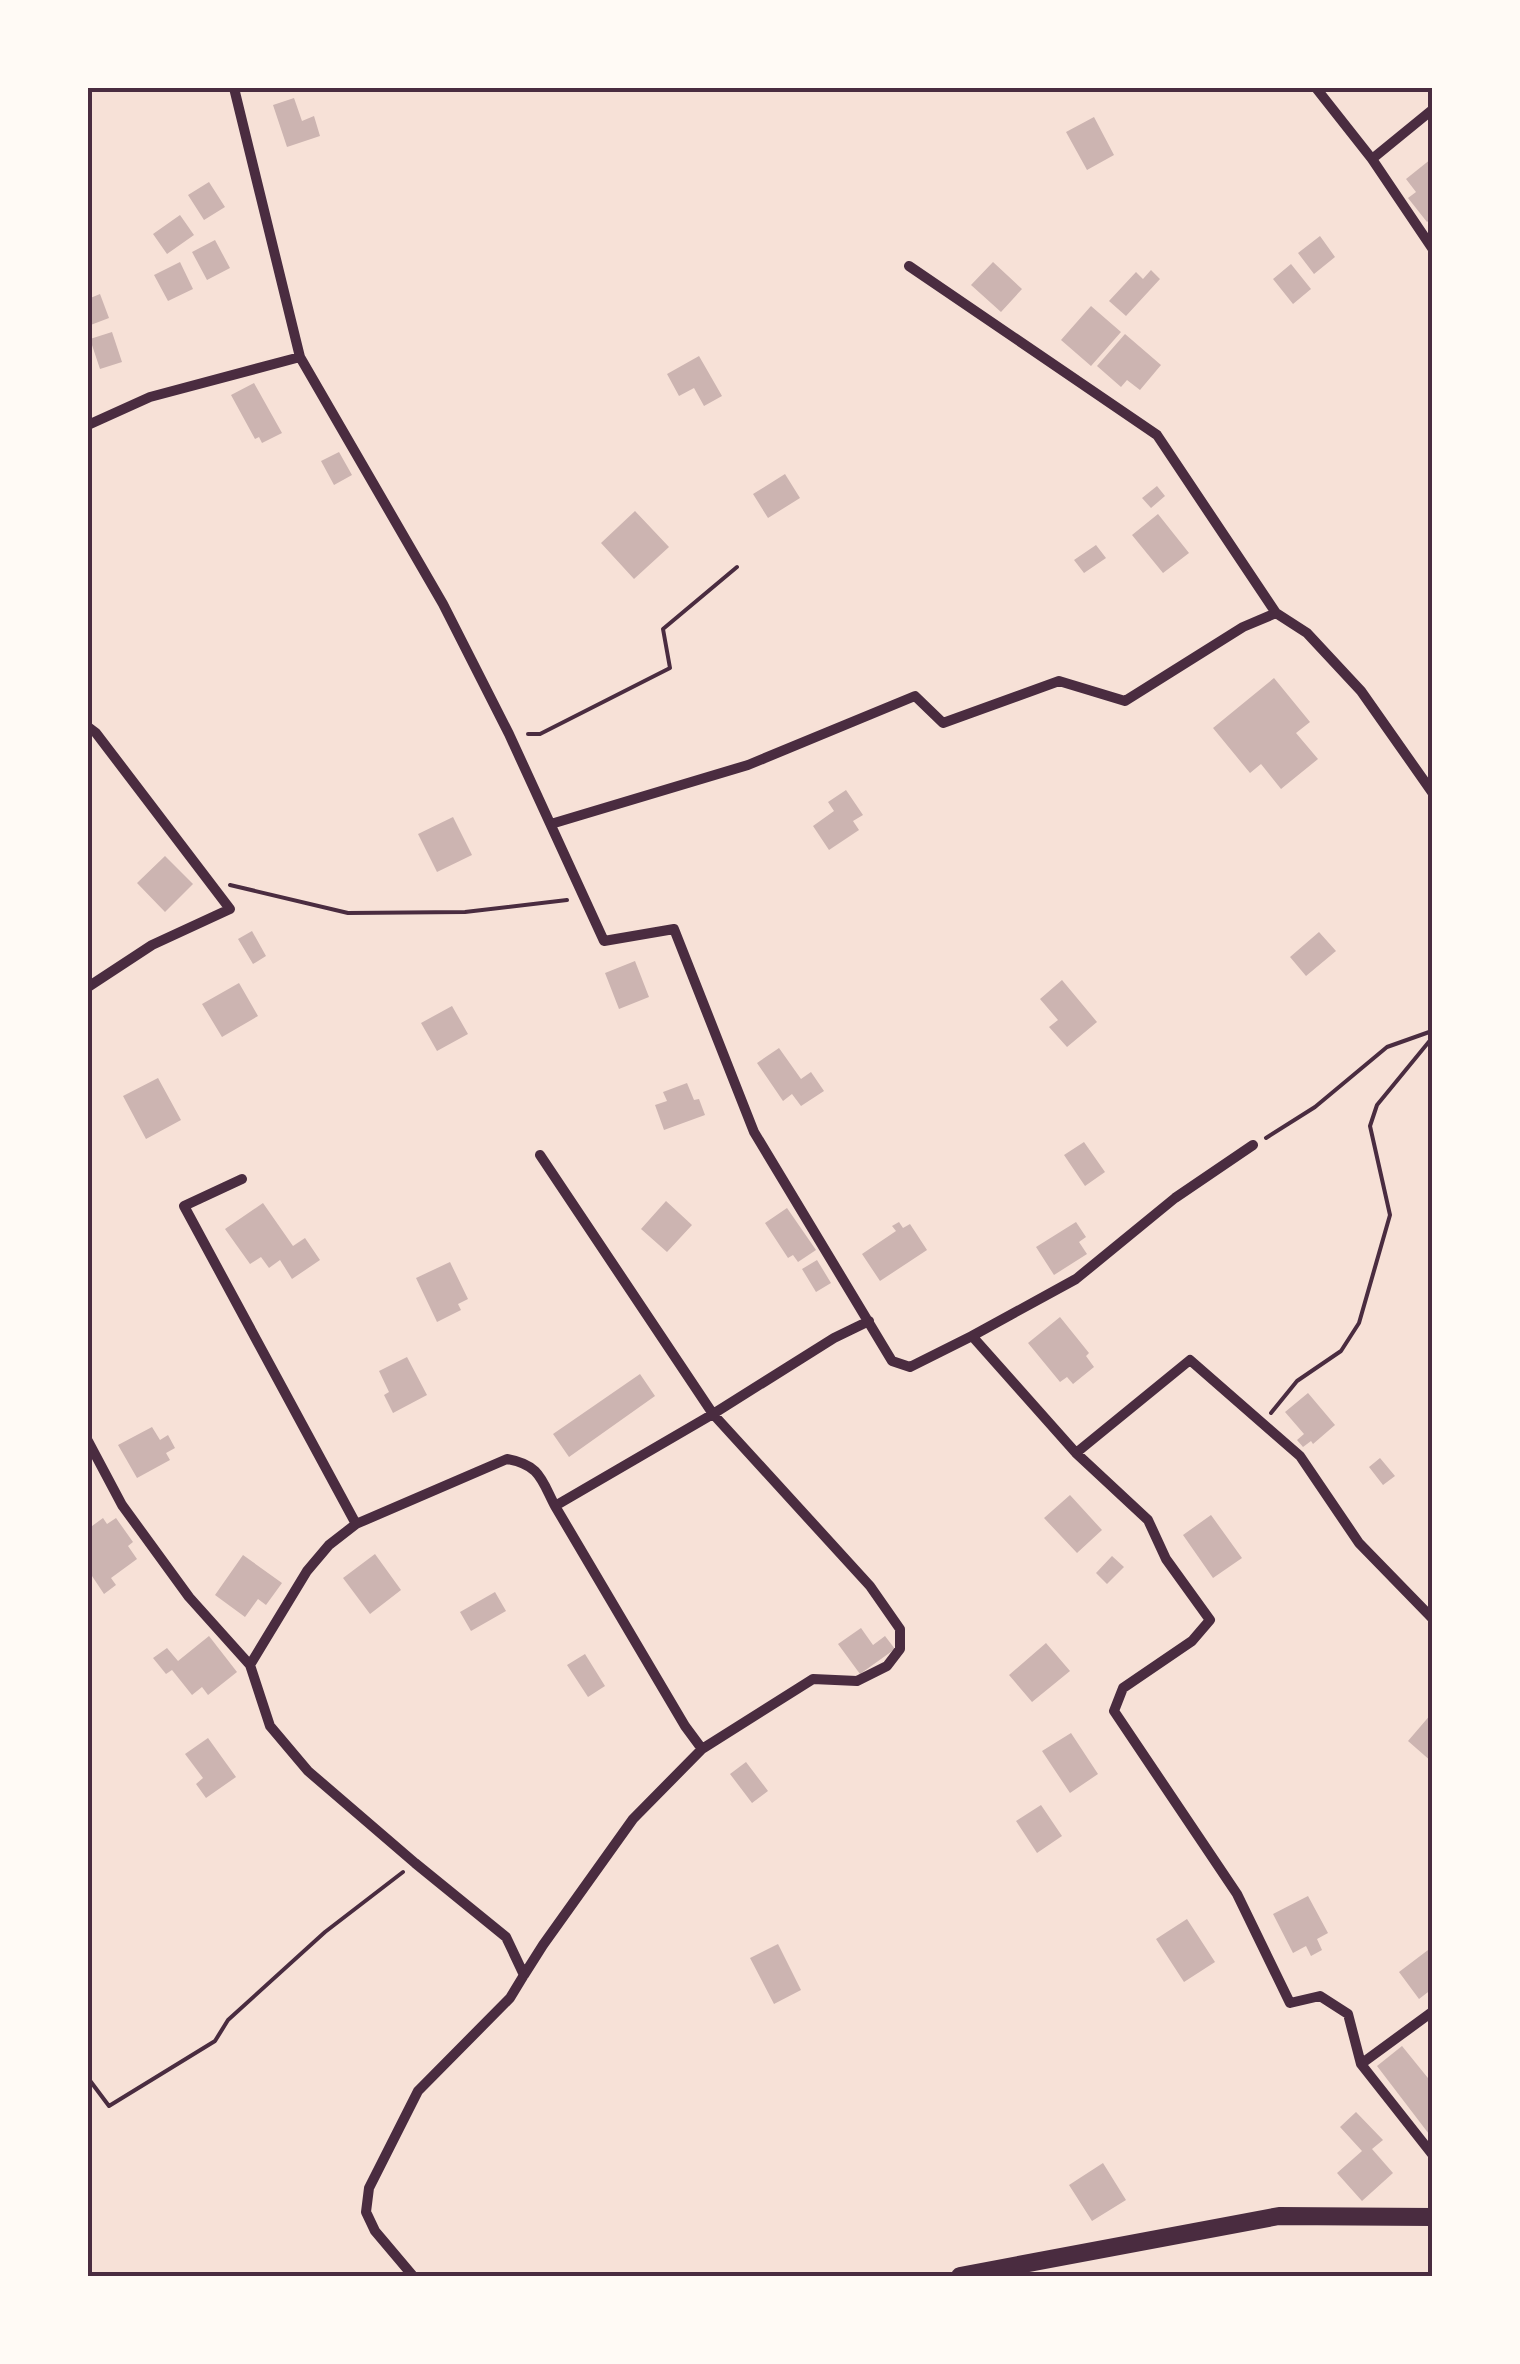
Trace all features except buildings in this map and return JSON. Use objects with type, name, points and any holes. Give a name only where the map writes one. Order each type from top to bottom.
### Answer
[{"type":"main road","points":[[960,2276],[1279,2216],[1432,2218]]},
{"type":"street","points":[[234,88],[300,356],[443,604],[509,734],[604,941],[674,929],[754,1132],[892,1361],[910,1367],[1076,1278],[1175,1198],[1253,1145]]},
{"type":"street","points":[[1316,88],[1372,159],[1432,248]]},
{"type":"street","points":[[1372,159],[1432,110]]},
{"type":"street","points":[[909,266],[1157,435],[1276,613],[1307,632],[1361,692],[1432,792]]},
{"type":"street","points":[[88,425],[150,396],[300,356]]},
{"type":"street","points":[[551,824],[748,765],[914,696],[943,723],[1059,681],[1125,701],[1243,627],[1276,613]]},
{"type":"street","points":[[88,727],[96,732],[230,909],[152,946],[88,987]]},
{"type":"street","points":[[413,2276],[375,2232],[366,2212],[369,2188],[418,2091],[510,1998],[633,1819],[702,1749],[813,1680],[856,1680],[887,1666],[900,1649],[900,1630],[870,1586],[714,1414],[540,1155]]},
{"type":"street","points":[[242,1179],[184,1206],[356,1524]]},
{"type":"street","points":[[555,1506],[869,1320]]},
{"type":"street","points":[[972,1336],[1076,1453],[1148,1520],[1166,1560],[1210,1620],[1192,1640],[1124,1688],[1114,1710],[1237,1894],[1290,2003],[1320,1996],[1348,2014],[1362,2064],[1432,2154]]},
{"type":"street","points":[[1076,1453],[1190,1360],[1300,1456],[1360,1543],[1432,1618]]},
{"type":"street","points":[[88,1441],[122,1505],[189,1597],[250,1665],[270,1726],[308,1771],[506,1937],[524,1976]]},
{"type":"street","points":[[250,1665],[307,1571],[328,1546],[356,1524],[508,1458],[524,1462],[538,1474],[702,1749]]},
{"type":"street","points":[[1362,2064],[1432,2012]]},
{"type":"path","points":[[509,734],[540,734],[670,668],[663,629],[737,567]]},
{"type":"path","points":[[206,879],[348,913],[465,912],[584,897]]},
{"type":"path","points":[[1253,1145],[1315,1107],[1387,1047],[1432,1034]]},
{"type":"path","points":[[1263,1423],[1296,1380],[1341,1351],[1359,1323],[1390,1215],[1370,1126],[1378,1105],[1432,1034]]},
{"type":"path","points":[[88,2078],[109,2106],[215,2041],[228,2020],[325,1932],[414,1863]]}]
